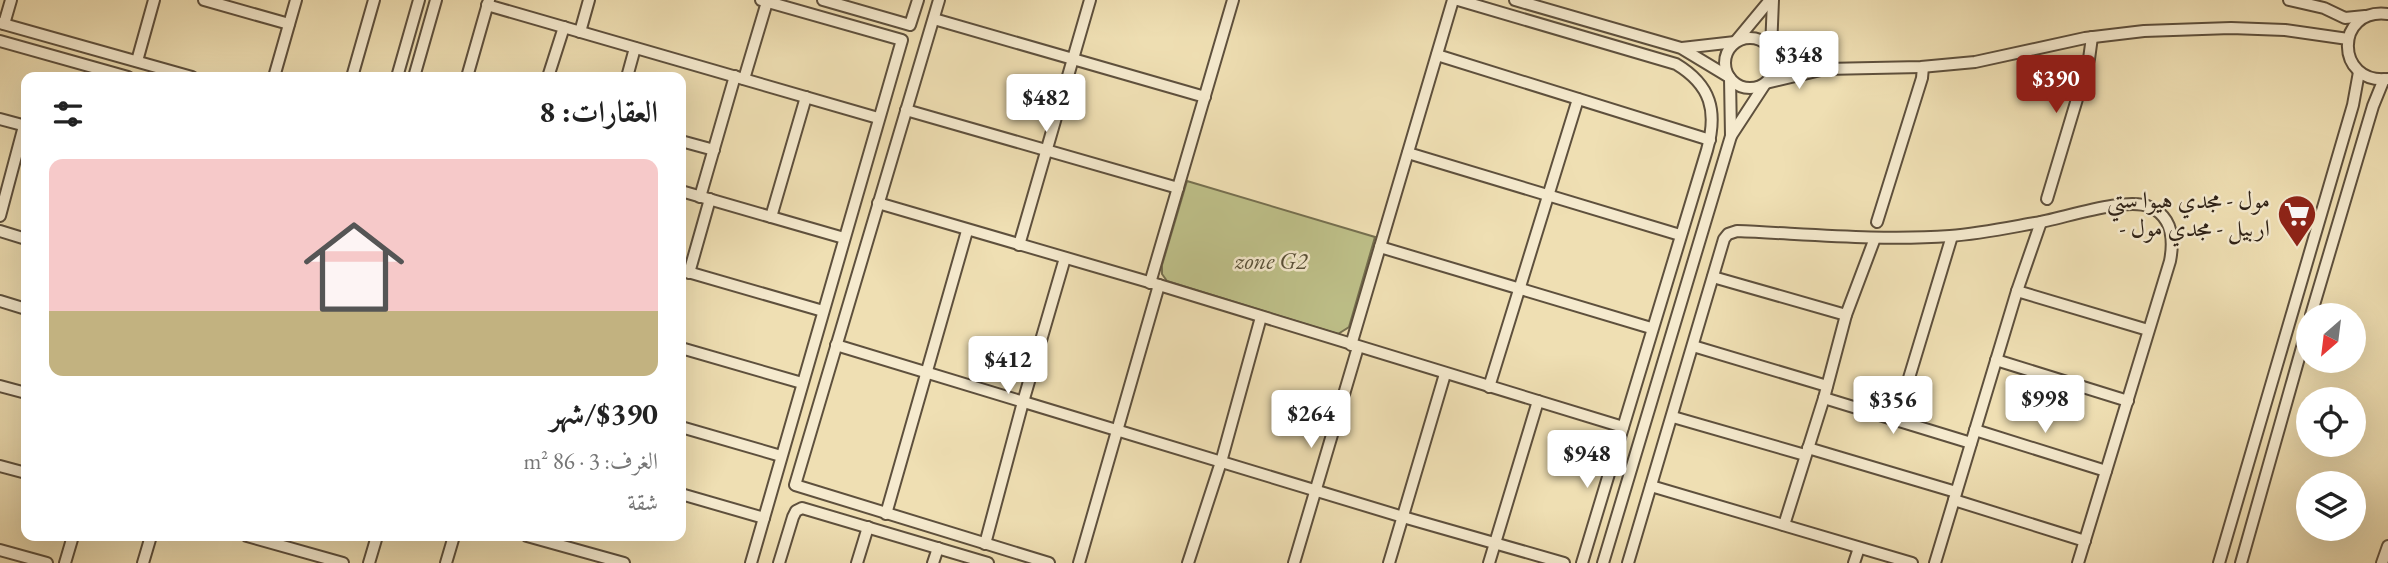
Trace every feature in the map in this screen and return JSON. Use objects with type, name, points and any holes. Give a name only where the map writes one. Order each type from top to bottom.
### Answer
[{"type":"street","points":[[11,0],[2,23],[175,72]]},
{"type":"street","points":[[137,61],[154,0]]},
{"type":"street","points":[[204,0],[289,24]]},
{"type":"street","points":[[275,72],[296,0]]},
{"type":"street","points":[[353,72],[374,0]]},
{"type":"street","points":[[415,72],[436,0]]},
{"type":"street","points":[[580,32],[589,0]]},
{"type":"street","points":[[823,0],[910,25],[918,0]]},
{"type":"street","points":[[939,0],[795,485],[1049,563]]},
{"type":"street","points":[[1019,245],[1090,0]]},
{"type":"street","points":[[1079,563],[1117,429],[1178,188],[1233,0]]},
{"type":"street","points":[[1294,563],[1380,247],[1456,0],[1676,64],[1700,83],[1709,100],[1712,118],[1710,140],[1582,563]]},
{"type":"street","points":[[1514,0],[1681,48],[1746,88],[1825,69],[1923,67],[2011,56],[2092,37],[2184,28],[2285,30],[2348,39]]},
{"type":"street","points":[[1731,136],[1730,78],[1725,67],[1726,56],[1771,0]]},
{"type":"street","points":[[1603,563],[1731,136],[1775,67],[1771,0]]},
{"type":"street","points":[[2289,0],[2324,8],[2345,18],[2378,14]]},
{"type":"street","points":[[2315,303],[2373,106],[2386,79],[2369,78],[2359,72],[2349,58],[2348,39],[2353,27],[2378,14],[2384,0]]},
{"type":"street","points":[[686,268],[705,198],[713,150],[764,1],[902,40],[751,563]]},
{"type":"street","points":[[468,72],[488,2],[580,32],[878,118]]},
{"type":"street","points":[[398,72],[418,4],[432,14]]},
{"type":"street","points":[[934,19],[1205,97]]},
{"type":"street","points":[[550,72],[564,27]]},
{"type":"street","points":[[2047,199],[2089,59],[2092,37]]},
{"type":"street","points":[[1681,48],[1699,48],[1755,38],[1767,43],[1772,49],[1825,69]]},
{"type":"street","points":[[0,41],[110,72]]},
{"type":"street","points":[[628,72],[635,48]]},
{"type":"street","points":[[1437,55],[1710,140]]},
{"type":"street","points":[[1877,222],[1923,67]]},
{"type":"street","points":[[2219,563],[2353,105],[2359,72]]},
{"type":"street","points":[[771,217],[806,97]]},
{"type":"street","points":[[1489,387],[1578,99]]},
{"type":"street","points":[[906,110],[1178,188]]},
{"type":"street","points":[[0,119],[21,125]]},
{"type":"street","points":[[0,216],[21,140]]},
{"type":"street","points":[[686,142],[713,150]]},
{"type":"street","points":[[1408,153],[1681,235]]},
{"type":"street","points":[[686,192],[844,238]]},
{"type":"street","points":[[2326,195],[2344,200]]},
{"type":"street","points":[[878,203],[1623,427]]},
{"type":"street","points":[[1632,562],[1651,486],[1724,239],[1728,234],[1737,231],[1875,238],[1952,236],[2041,222],[2127,203],[2149,206],[2159,213],[2170,229],[2172,247],[2078,563]]},
{"type":"street","points":[[2318,221],[2337,226]]},
{"type":"street","points":[[1935,563],[2017,291],[2041,222]]},
{"type":"street","points":[[0,231],[21,237]]},
{"type":"street","points":[[886,514],[967,231]]},
{"type":"street","points":[[1896,421],[1952,236]]},
{"type":"street","points":[[1784,524],[1826,392],[1846,315],[1875,238]]},
{"type":"street","points":[[1380,247],[1651,328]]},
{"type":"street","points":[[985,544],[1065,258]]},
{"type":"street","points":[[686,272],[823,311]]},
{"type":"street","points":[[1713,277],[1846,315]]},
{"type":"street","points":[[2017,291],[2148,330]]},
{"type":"street","points":[[0,301],[21,307]]},
{"type":"street","points":[[1188,563],[1261,317]]},
{"type":"street","points":[[836,345],[1403,517],[1564,563]]},
{"type":"street","points":[[1693,346],[1826,392],[1896,421],[1971,443]]},
{"type":"street","points":[[686,349],[802,383]]},
{"type":"street","points":[[1996,360],[2127,401]]},
{"type":"street","points":[[2241,563],[2296,368]]},
{"type":"street","points":[[1389,563],[1445,374]]},
{"type":"street","points":[[0,386],[21,392]]},
{"type":"street","points":[[1489,563],[1538,401]]},
{"type":"street","points":[[1673,417],[1807,452],[1955,496],[2085,541]]},
{"type":"street","points":[[686,428],[781,456]]},
{"type":"street","points":[[1975,430],[2106,471]]},
{"type":"street","points":[[0,466],[21,472]]},
{"type":"street","points":[[1651,486],[1912,563]]},
{"type":"street","points":[[686,495],[764,518]]},
{"type":"street","points":[[779,563],[793,517],[799,509],[810,509],[989,563]]},
{"type":"street","points":[[858,563],[868,527]]},
{"type":"street","points":[[65,563],[72,541]]},
{"type":"street","points":[[143,563],[150,541]]},
{"type":"street","points":[[265,541],[343,563]]},
{"type":"street","points":[[369,563],[376,541]]},
{"type":"street","points":[[446,563],[453,541]]},
{"type":"street","points":[[565,541],[624,563]]},
{"type":"street","points":[[2382,563],[2388,546]]},
{"type":"street","points":[[933,563],[938,548]]},
{"type":"street","points":[[1854,563],[1859,548]]},
{"type":"street","points":[[7,555],[47,563]]},
{"type":"green space","name":"zone G2","points":[[1187,181],[1375,237],[1349,327],[1338,334],[1167,281],[1162,274],[1162,265]]},
{"type":"place","name":"مول - مجدي هيوا ستي - اربيل - مجدي مول","points":[[2297,248]]}]
